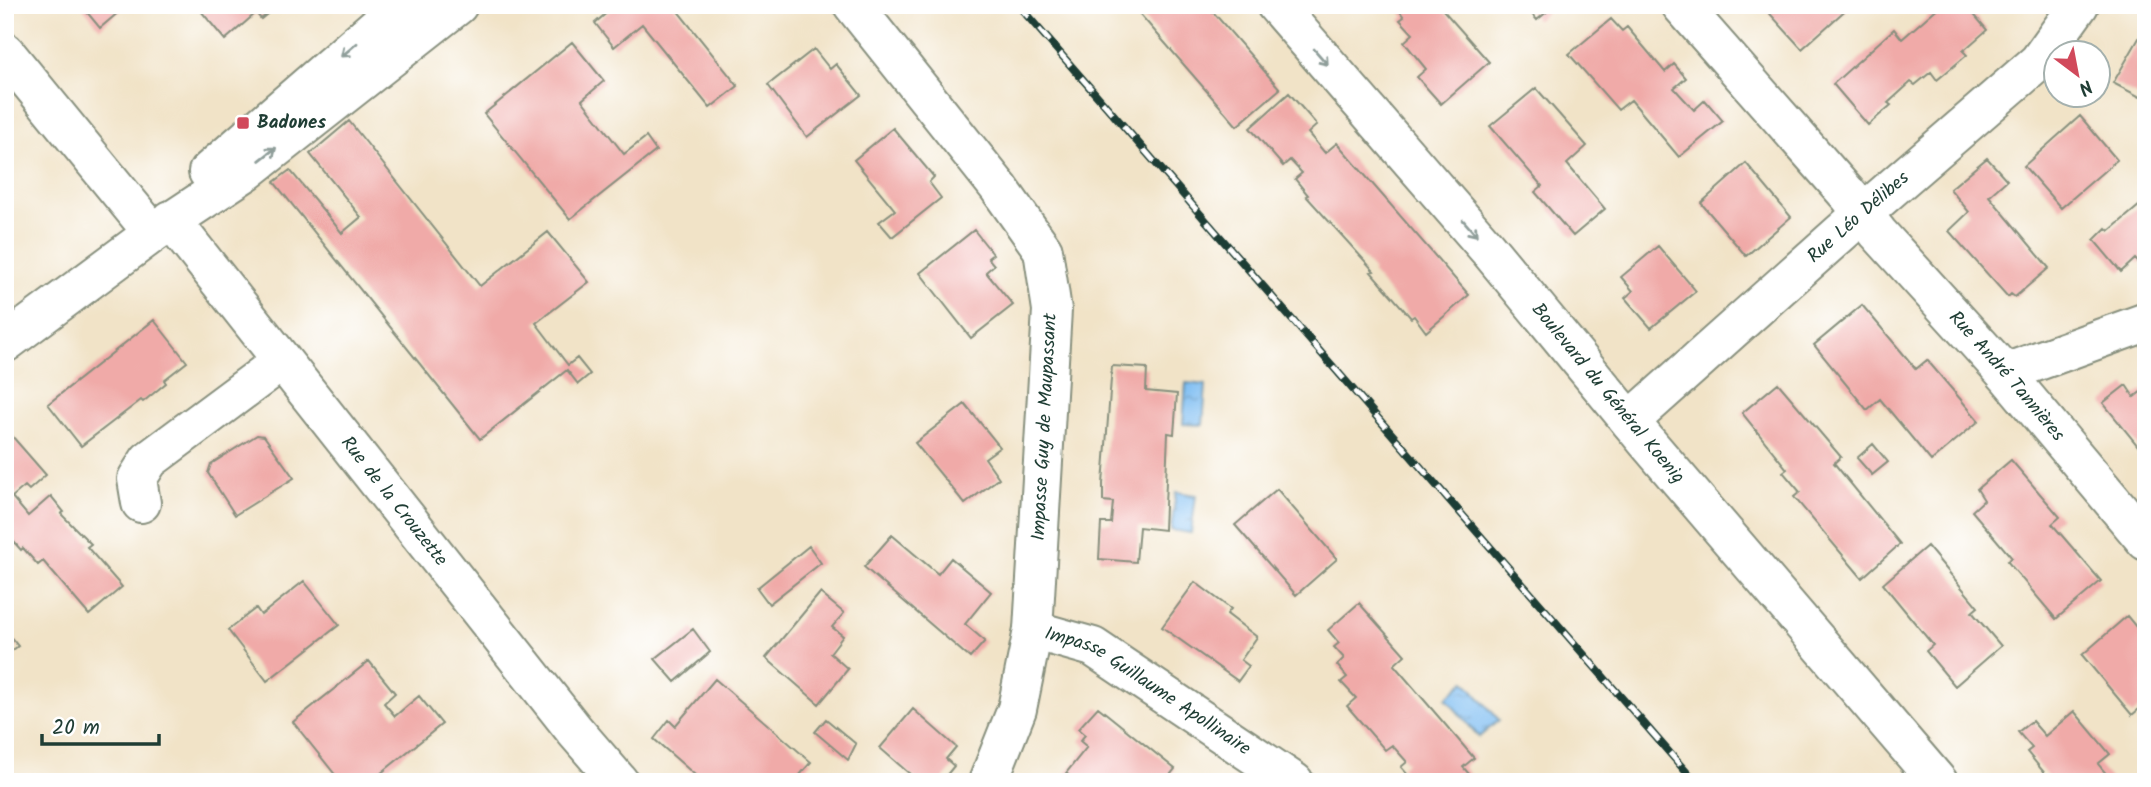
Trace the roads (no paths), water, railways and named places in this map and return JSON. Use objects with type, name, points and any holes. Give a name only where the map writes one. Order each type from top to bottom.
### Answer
[{"type":"street","points":[[162,227],[200,178],[401,5]]},
{"type":"street","points":[[393,56],[411,24],[432,5]]},
{"type":"street","points":[[5,343],[162,227],[247,171],[458,5]]},
{"type":"street","name":"Impasse Guy de Maupassant","points":[[853,5],[999,188],[1043,250],[1052,310],[1033,630],[1017,709],[988,782]]},
{"type":"street","name":"Boulevard du Général Koenig","points":[[1276,5],[1489,249],[1630,421],[1938,782]]},
{"type":"street","name":"Rue André Tannières","points":[[1681,5],[1862,214],[2005,373],[2146,541]]},
{"type":"street","name":"Rue Léo Délibes","points":[[1630,421],[1862,214],[2038,62],[2079,5]]},
{"type":"street","name":"Rue de la Crouzette","points":[[5,52],[282,361],[575,732],[619,782]]},
{"type":"street","points":[[2005,373],[2146,322]]},
{"type":"street","points":[[141,503],[137,480],[149,460],[282,361]]},
{"type":"street","name":"Impasse Guillaume Apollinaire","points":[[1033,630],[1093,647],[1294,782]]},
{"type":"water","points":[[1186,383],[1206,385],[1203,425],[1183,424]]},
{"type":"water","points":[[1176,492],[1196,495],[1191,533],[1171,530]]},
{"type":"water","points":[[1465,681],[1499,720],[1479,737],[1446,698]]},
{"type":"railway","points":[[1018,5],[1695,782]]},
{"type":"place","name":"Badones","points":[[243,123]]}]
